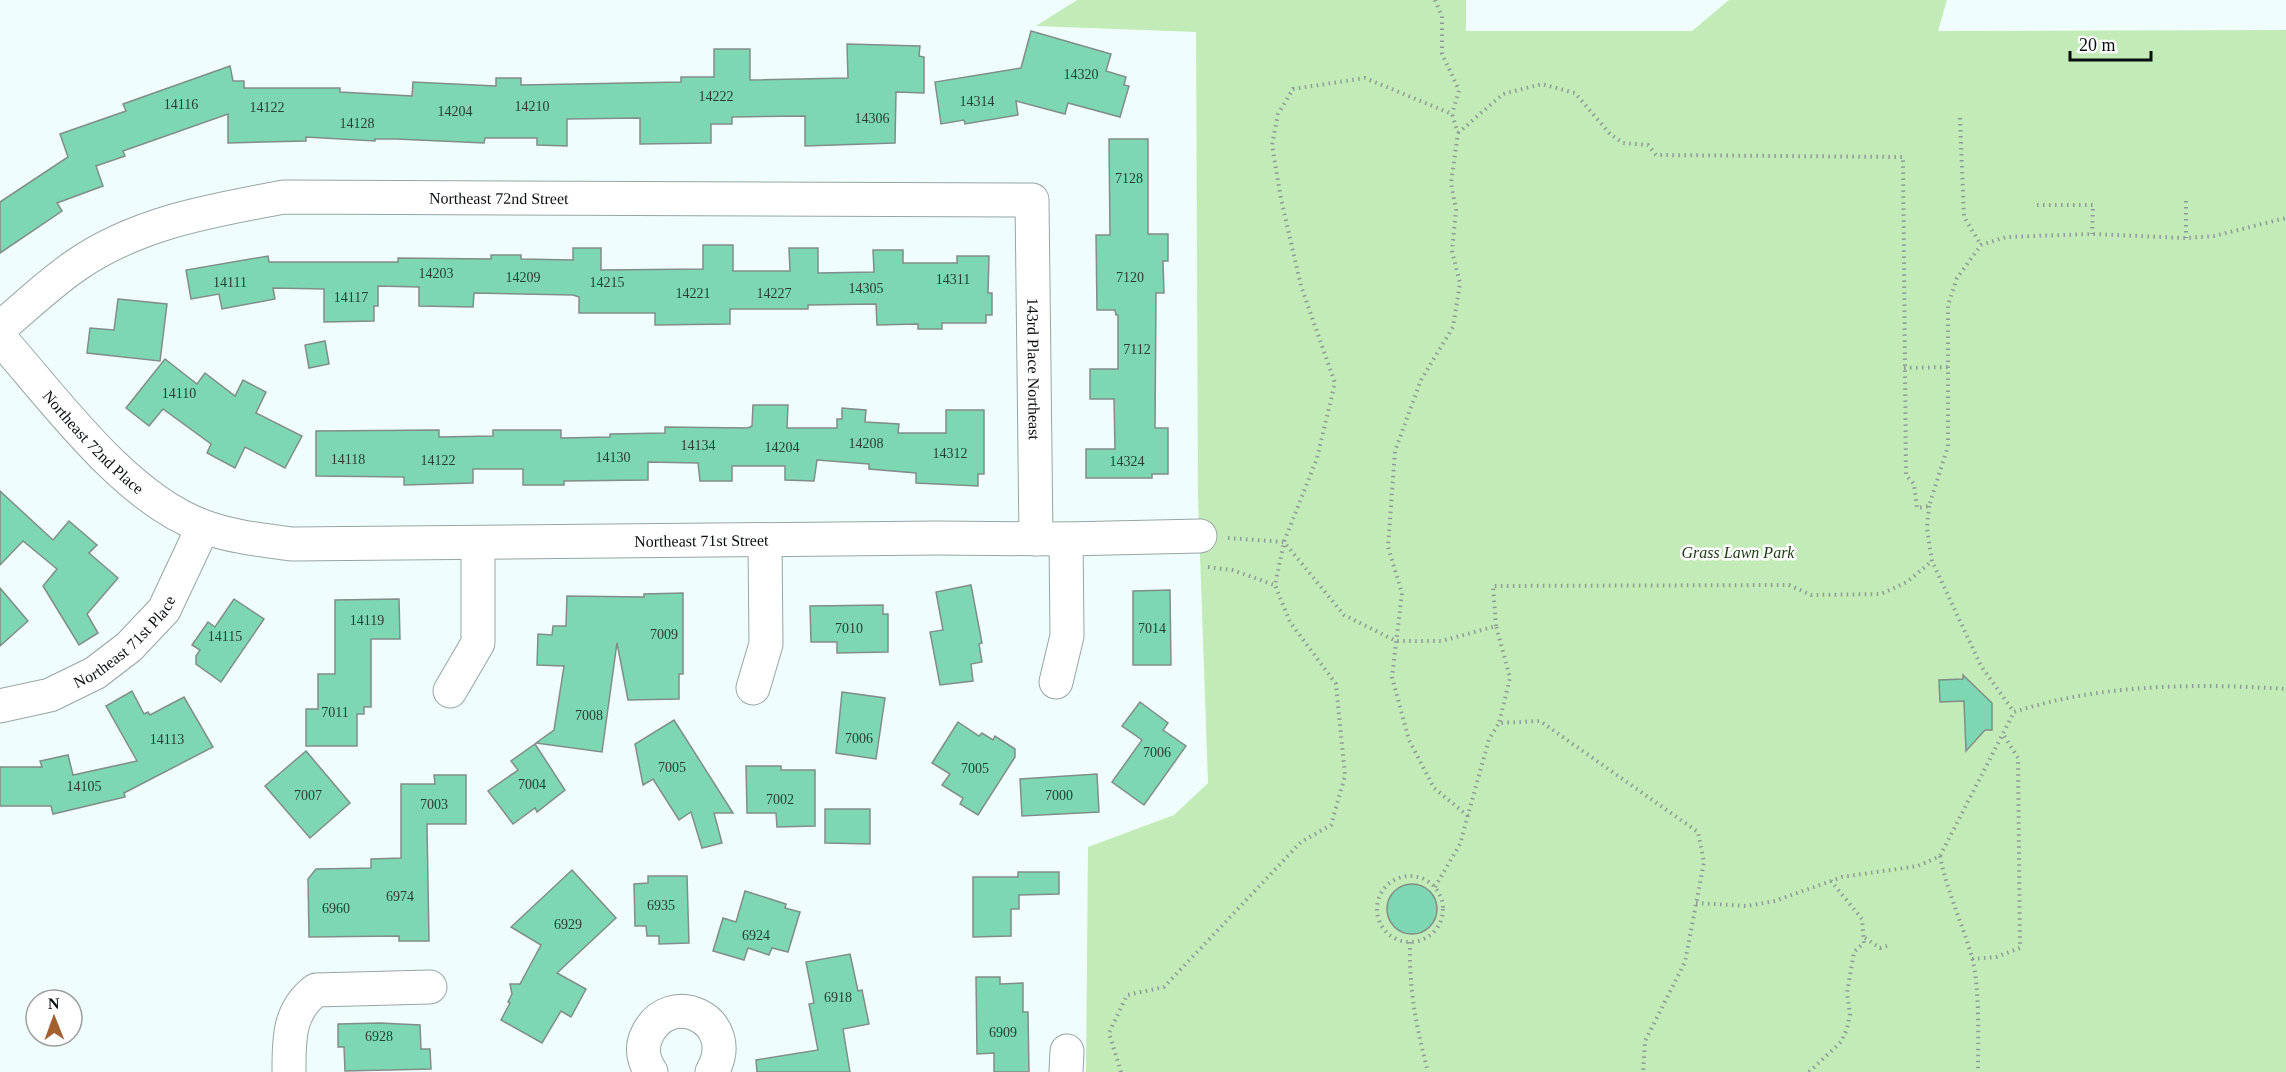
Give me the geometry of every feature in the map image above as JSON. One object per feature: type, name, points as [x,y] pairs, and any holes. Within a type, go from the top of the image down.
[{"type":"street","name":"Northeast 72nd Street","points":[[0,328],[76,265],[130,237],[199,213],[284,197],[1032,200]]},
{"type":"street","name":"143rd Place Northeast","points":[[1032,200],[1051,539],[1067,636],[1056,682]]},
{"type":"street","name":"Northeast 72nd Place","points":[[0,338],[98,452],[157,500],[203,527]]},
{"type":"street","name":"Northeast 71st Street","points":[[203,527],[243,538],[291,544],[1200,536]]},
{"type":"street","name":"Northeast 71st Place","points":[[0,706],[50,695],[95,673],[129,647],[164,610],[203,527]]},
{"type":"street","points":[[753,688],[766,644],[765,540]]},
{"type":"street","points":[[450,691],[478,643],[478,543]]},
{"type":"street","points":[[289,1072],[289,1033],[297,1009],[304,998],[316,990],[430,987]]},
{"type":"street","points":[[651,1072],[643,1054],[644,1041],[649,1029],[658,1019],[680,1011],[693,1012],[704,1018],[718,1037],[720,1049],[712,1072]]},
{"type":"path","points":[[1435,0],[1442,16],[1442,54],[1459,90],[1452,114],[1458,133],[1451,183],[1456,210],[1452,250],[1460,283],[1453,327],[1421,380],[1395,451],[1388,547],[1402,593],[1392,677],[1409,740],[1434,788],[1468,816]]},
{"type":"path","points":[[1120,1072],[1109,1033],[1127,995],[1164,987],[1301,842],[1331,825],[1345,776],[1335,684],[1290,622],[1275,585],[1284,542],[1317,458],[1335,383],[1301,286],[1281,199],[1272,145],[1278,114],[1293,89],[1365,78],[1452,114]]},
{"type":"path","points":[[1458,133],[1503,94],[1542,84],[1575,93],[1610,134],[1623,143],[1648,145],[1656,155],[1903,157],[1906,475],[1914,484],[1917,508],[1929,506]]},
{"type":"path","points":[[1960,118],[1964,217],[1981,245]]},
{"type":"path","points":[[2186,201],[2186,238]]},
{"type":"path","points":[[2037,206],[2093,205],[2092,234]]},
{"type":"path","points":[[2014,712],[1981,666],[1932,561],[1927,529],[1929,506],[1948,446],[1948,305],[1957,278],[1981,245],[2006,237],[2092,234],[2186,238],[2214,236],[2286,218]]},
{"type":"path","points":[[1904,368],[1948,367]]},
{"type":"path","points":[[1200,536],[1284,542],[1344,615],[1396,641],[1442,641],[1496,626]]},
{"type":"path","points":[[1435,887],[1460,844],[1489,740],[1499,723],[1510,678],[1496,626],[1493,586],[1789,585],[1810,595],[1881,594],[1907,582],[1932,561]]},
{"type":"path","points":[[1208,567],[1232,570],[1275,585]]},
{"type":"path","points":[[1696,903],[1747,906],[1775,901],[1842,877],[1918,866],[1940,856],[2014,712],[2054,699],[2128,688],[2286,689]]},
{"type":"path","points":[[1499,723],[1540,721],[1698,832],[1704,862],[1685,962],[1645,1041],[1643,1072]]},
{"type":"path","points":[[1972,959],[1996,957],[2020,948],[2018,758],[2003,734]]},
{"type":"path","points":[[1940,856],[1946,884],[1972,959],[1978,1032],[1978,1072]]},
{"type":"path","points":[[1405,876],[1427,880],[1435,887],[1444,907],[1438,928],[1420,941],[1410,942],[1399,941],[1382,927],[1377,917],[1379,895],[1394,879],[1405,876]]},
{"type":"path","points":[[1809,1072],[1841,1042],[1847,1029],[1850,1014],[1847,993],[1854,952],[1864,944],[1862,919],[1831,882]]},
{"type":"path","points":[[1864,938],[1880,948],[1887,946]]},
{"type":"path","points":[[1410,942],[1409,984],[1413,1012],[1428,1072]]},
{"type":"green space","name":"Grass Lawn Park","points":[[1077,0],[1466,0],[1466,31],[1692,31],[1729,0],[1947,0],[1938,31],[2286,30],[2286,1072],[1086,1072],[1088,847],[1174,815],[1208,783],[1198,498],[1196,32],[1036,26]]},
{"type":"building","points":[[1031,31],[1111,54],[1106,71],[1126,77],[1124,85],[1129,86],[1120,117],[1068,103],[1065,114],[1016,101],[1018,115],[965,124],[964,120],[941,124],[935,82],[1021,68]]},
{"type":"building","points":[[847,44],[920,46],[919,56],[924,57],[924,93],[896,92],[895,143],[805,146],[805,116],[732,117],[732,124],[711,124],[711,143],[640,144],[640,118],[567,119],[567,146],[537,145],[537,138],[485,138],[484,143],[306,137],[306,141],[228,143],[228,114],[123,151],[125,156],[96,166],[103,186],[57,203],[62,211],[0,253],[0,202],[68,157],[60,134],[126,111],[123,104],[230,66],[233,81],[244,81],[244,88],[340,88],[340,92],[412,96],[413,82],[496,86],[496,78],[521,78],[521,85],[681,82],[681,77],[714,77],[714,49],[750,49],[750,80],[848,78]]},
{"type":"building","points":[[1109,139],[1148,139],[1148,234],[1168,234],[1168,261],[1163,261],[1164,293],[1156,293],[1155,428],[1168,428],[1168,474],[1152,474],[1152,478],[1086,478],[1086,449],[1115,449],[1114,399],[1090,399],[1090,369],[1118,369],[1118,315],[1115,310],[1097,310],[1096,235],[1110,235]]},
{"type":"building","points":[[703,245],[733,245],[733,271],[790,271],[789,248],[818,248],[818,273],[874,272],[873,250],[903,250],[903,263],[957,263],[957,256],[989,256],[988,293],[992,293],[992,315],[986,315],[986,323],[942,323],[942,329],[918,329],[918,324],[877,325],[876,304],[808,305],[808,309],[730,309],[730,324],[655,325],[655,313],[579,313],[579,297],[573,295],[474,293],[473,307],[419,306],[419,287],[378,286],[378,306],[374,306],[374,321],[324,322],[324,289],[273,288],[275,299],[222,309],[219,294],[191,299],[186,270],[268,256],[269,262],[398,262],[398,258],[491,259],[491,255],[521,255],[521,259],[573,260],[573,248],[601,248],[601,270],[703,269]]},
{"type":"building","points":[[118,299],[167,304],[160,361],[87,353],[90,328],[114,330]]},
{"type":"building","points":[[325,341],[329,364],[309,368],[305,345]]},
{"type":"building","points":[[165,359],[197,384],[205,373],[235,396],[243,380],[266,392],[256,413],[302,436],[285,468],[245,447],[235,468],[207,453],[211,444],[163,409],[149,426],[126,408]]},
{"type":"building","points":[[753,405],[788,405],[787,428],[837,428],[837,419],[842,419],[842,408],[866,410],[865,422],[899,424],[898,433],[946,433],[946,410],[984,410],[984,474],[978,474],[978,486],[916,483],[916,473],[869,469],[869,464],[817,460],[814,481],[785,480],[785,466],[732,466],[732,481],[700,481],[698,463],[648,462],[648,480],[564,481],[564,485],[523,485],[523,469],[473,469],[473,483],[404,485],[404,477],[316,476],[316,431],[439,430],[439,437],[493,436],[493,430],[561,430],[561,438],[610,437],[610,434],[665,433],[665,427],[748,428],[752,426]]},
{"type":"building","points":[[0,491],[53,540],[69,521],[97,545],[89,553],[118,578],[87,614],[98,633],[79,645],[43,586],[57,569],[23,541],[0,565]]},
{"type":"building","points":[[971,585],[982,643],[979,644],[982,662],[971,664],[973,681],[940,685],[930,632],[943,630],[936,592]]},
{"type":"building","points":[[0,588],[28,621],[0,646]]},
{"type":"building","points":[[1170,590],[1171,665],[1133,665],[1133,591]]},
{"type":"building","points":[[683,593],[683,674],[679,674],[679,699],[628,700],[617,643],[602,752],[536,743],[554,730],[564,666],[537,665],[538,634],[552,635],[553,626],[566,626],[567,596],[644,597],[644,594]]},
{"type":"building","points":[[234,599],[264,619],[221,682],[196,664],[196,656],[200,650],[192,645],[208,622],[215,627]]},
{"type":"building","points":[[399,599],[400,639],[371,639],[371,707],[364,707],[364,714],[357,714],[357,746],[306,746],[306,709],[318,709],[318,674],[335,674],[335,600]]},
{"type":"building","points":[[883,605],[883,614],[888,614],[888,652],[837,653],[837,642],[811,642],[810,606]]},
{"type":"building","points":[[1963,675],[1992,703],[1992,730],[1985,730],[1966,751],[1964,701],[1940,702],[1939,680],[1963,679]]},
{"type":"building","points":[[132,691],[144,714],[148,712],[150,715],[184,697],[213,747],[124,793],[125,797],[53,814],[51,806],[0,806],[0,767],[42,767],[40,761],[68,755],[73,775],[137,761],[106,706]]},
{"type":"building","points":[[842,692],[885,698],[876,759],[836,753]]},
{"type":"building","points":[[1140,702],[1168,723],[1163,730],[1186,746],[1144,805],[1112,782],[1142,740],[1122,726]]},
{"type":"building","points":[[674,720],[733,813],[714,813],[722,843],[702,848],[691,812],[679,820],[653,779],[643,785],[635,744]]},
{"type":"building","points":[[958,722],[979,736],[982,733],[993,740],[995,736],[1015,749],[1015,757],[978,815],[960,804],[963,798],[942,785],[950,774],[932,763]]},
{"type":"building","points":[[535,744],[565,790],[537,812],[535,808],[513,824],[488,791],[518,770],[511,761]]},
{"type":"building","points":[[306,751],[350,803],[310,838],[265,786]]},
{"type":"building","points":[[746,766],[781,766],[781,770],[815,770],[815,826],[777,827],[776,813],[747,813]]},
{"type":"building","points":[[1097,774],[1099,812],[1022,816],[1020,779]]},
{"type":"building","points":[[434,775],[466,775],[466,824],[427,824],[429,941],[399,941],[399,936],[309,937],[308,879],[316,869],[371,868],[371,859],[401,858],[401,784],[435,784]]},
{"type":"building","points":[[825,809],[870,809],[870,844],[825,843]]},
{"type":"building","points":[[572,870],[616,918],[557,973],[586,989],[571,1017],[561,1011],[542,1043],[501,1020],[510,1003],[508,1002],[512,994],[510,984],[520,984],[541,945],[511,927]]},
{"type":"building","points":[[1018,872],[1059,872],[1059,894],[1019,895],[1019,909],[1011,909],[1011,936],[973,937],[973,877],[1018,877]]},
{"type":"building","points":[[648,876],[687,876],[689,943],[659,944],[659,936],[647,936],[646,926],[635,926],[634,884],[648,883]]},
{"type":"building","points":[[1412,884],[1430,891],[1437,909],[1430,927],[1412,934],[1394,927],[1387,909],[1394,891]]},
{"type":"building","points":[[745,891],[786,904],[785,908],[800,912],[788,952],[772,948],[769,955],[748,948],[744,960],[713,951],[723,918],[736,922]]},
{"type":"building","points":[[850,954],[858,991],[862,990],[869,1024],[843,1029],[850,1072],[757,1072],[756,1060],[818,1050],[809,1004],[814,1003],[806,962]]},
{"type":"building","points":[[976,977],[1000,977],[1000,984],[1023,983],[1023,1012],[1028,1012],[1029,1072],[994,1072],[994,1053],[977,1054]]},
{"type":"building","points":[[338,1024],[420,1025],[421,1049],[430,1049],[431,1069],[345,1071],[344,1047],[338,1047]]}]
